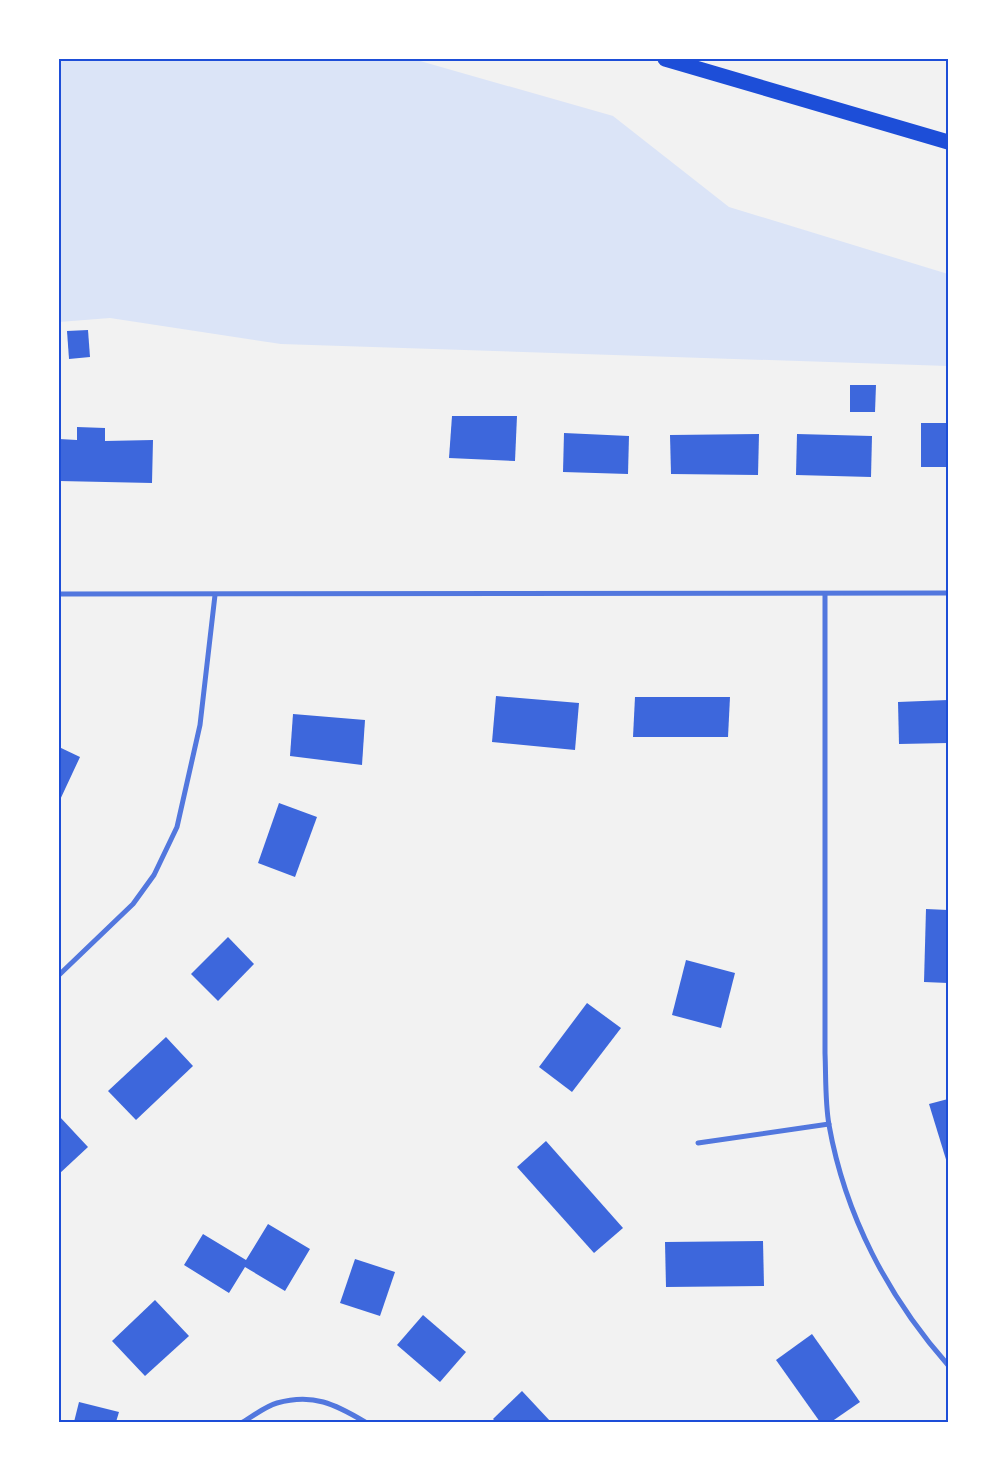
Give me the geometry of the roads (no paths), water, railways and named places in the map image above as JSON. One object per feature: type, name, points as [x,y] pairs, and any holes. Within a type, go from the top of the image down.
[{"type":"highway","points":[[665,59],[948,142]]},
{"type":"street","points":[[59,594],[948,593]]},
{"type":"street","points":[[825,594],[825,1053],[829,1124],[846,1192],[884,1278],[910,1317],[948,1365]]},
{"type":"street","points":[[59,975],[133,904],[154,875],[177,827],[200,725],[215,595]]},
{"type":"street","points":[[698,1143],[829,1124]]},
{"type":"street","points":[[243,1422],[276,1403],[323,1400],[365,1422]]}]
